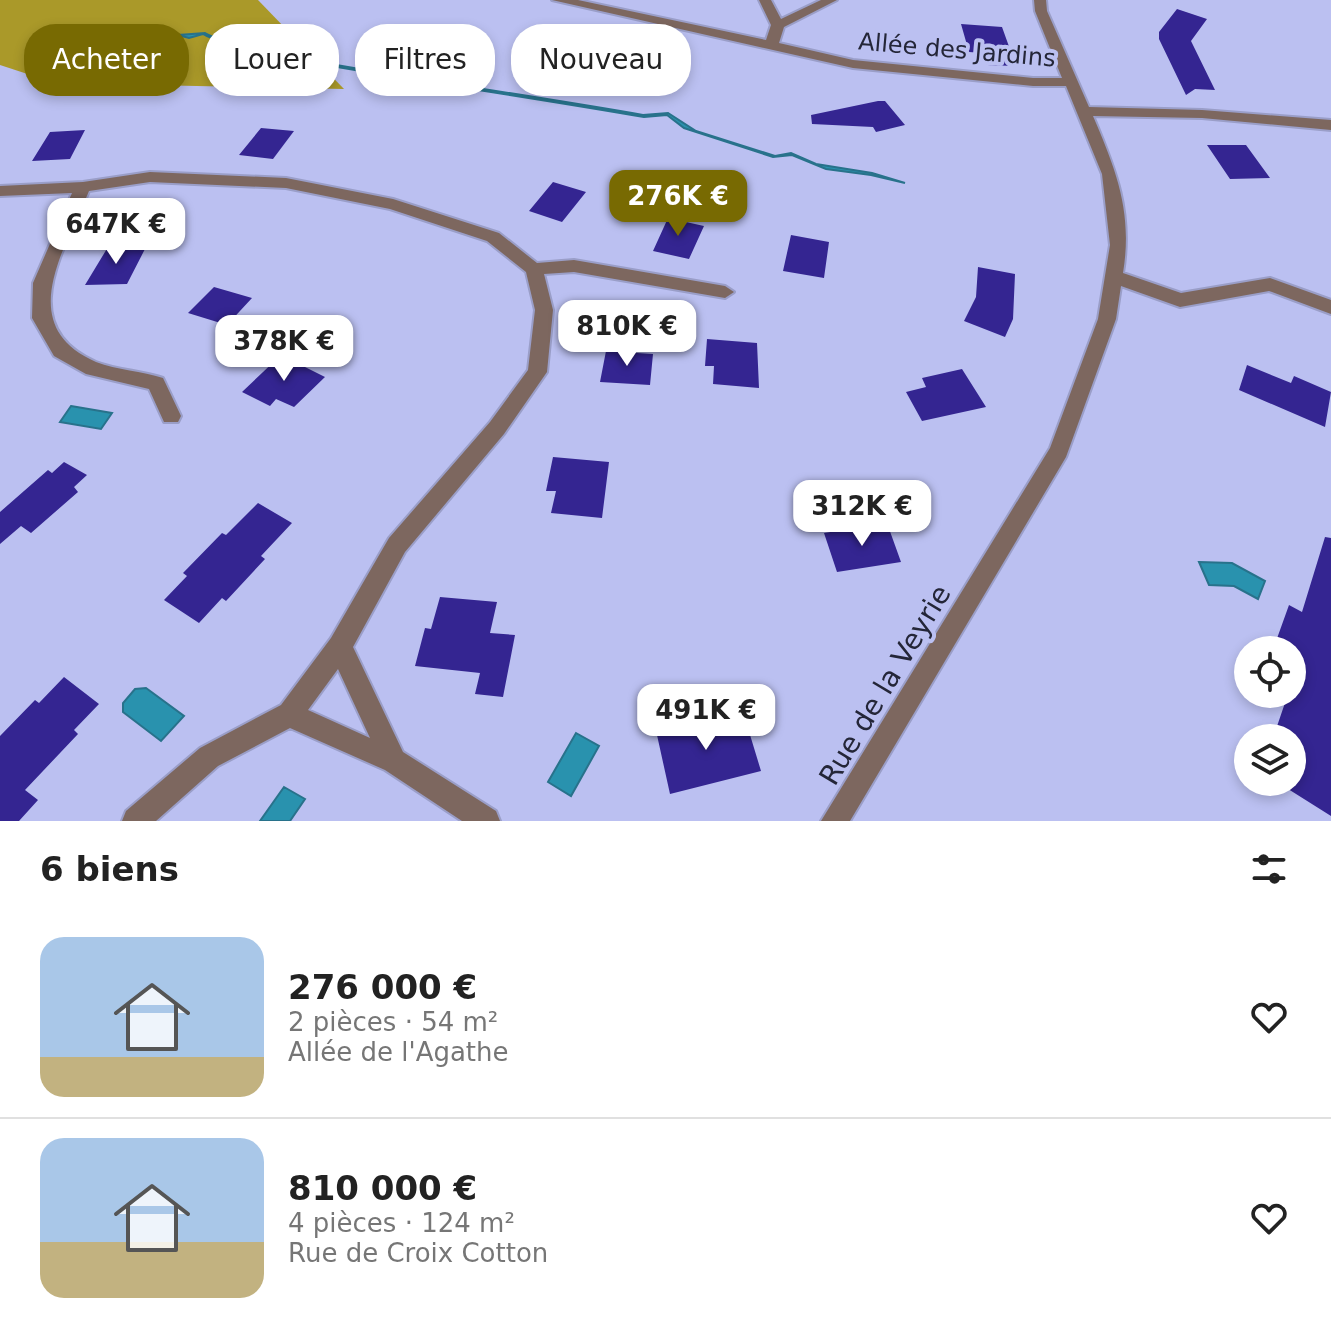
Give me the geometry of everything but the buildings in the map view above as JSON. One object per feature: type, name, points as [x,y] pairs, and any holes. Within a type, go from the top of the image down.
[{"type":"street","name":"Allée des Jardins","points":[[558,0],[853,64],[1033,82],[1071,82]]},
{"type":"street","points":[[765,0],[778,25]]},
{"type":"street","points":[[771,45],[778,25],[831,0]]},
{"type":"street","name":"Rue de la Veyrie","points":[[835,821],[1059,451],[1107,319],[1119,245],[1110,174],[1041,11],[1040,0]]},
{"type":"street","points":[[1083,111],[1202,114],[1331,125]]},
{"type":"street","points":[[0,191],[83,187],[150,177],[286,183],[393,204],[493,237],[534,269],[544,310],[537,372],[497,428],[397,545],[340,646],[290,714],[209,757],[136,821]]},
{"type":"street","points":[[83,187],[42,283],[41,318],[61,351],[93,369],[156,383],[171,416]]},
{"type":"street","points":[[534,269],[574,266],[725,292]]},
{"type":"street","points":[[1113,276],[1180,300],[1270,284],[1331,307]]},
{"type":"street","points":[[340,646],[394,761]]},
{"type":"street","points":[[290,714],[315,728],[394,761],[486,821]]},
{"type":"shaded area","points":[[0,0],[258,0],[281,24],[205,24],[205,86],[189,86],[189,24],[24,24],[24,73],[0,65]]},
{"type":"water","points":[[514,96],[643,115],[668,113],[696,131],[775,156],[791,153],[816,164],[872,173],[905,183],[826,169],[792,155],[773,157],[684,128],[667,115],[644,117]]},
{"type":"water","points":[[71,406],[112,413],[101,429],[60,422]]},
{"type":"water","points":[[1199,562],[1232,563],[1265,581],[1258,599],[1234,586],[1209,585]]},
{"type":"water","points":[[146,688],[184,716],[161,741],[123,712],[123,703],[135,689]]},
{"type":"water","points":[[576,733],[599,746],[571,796],[548,782]]},
{"type":"water","points":[[284,787],[305,799],[290,821],[260,821]]}]
